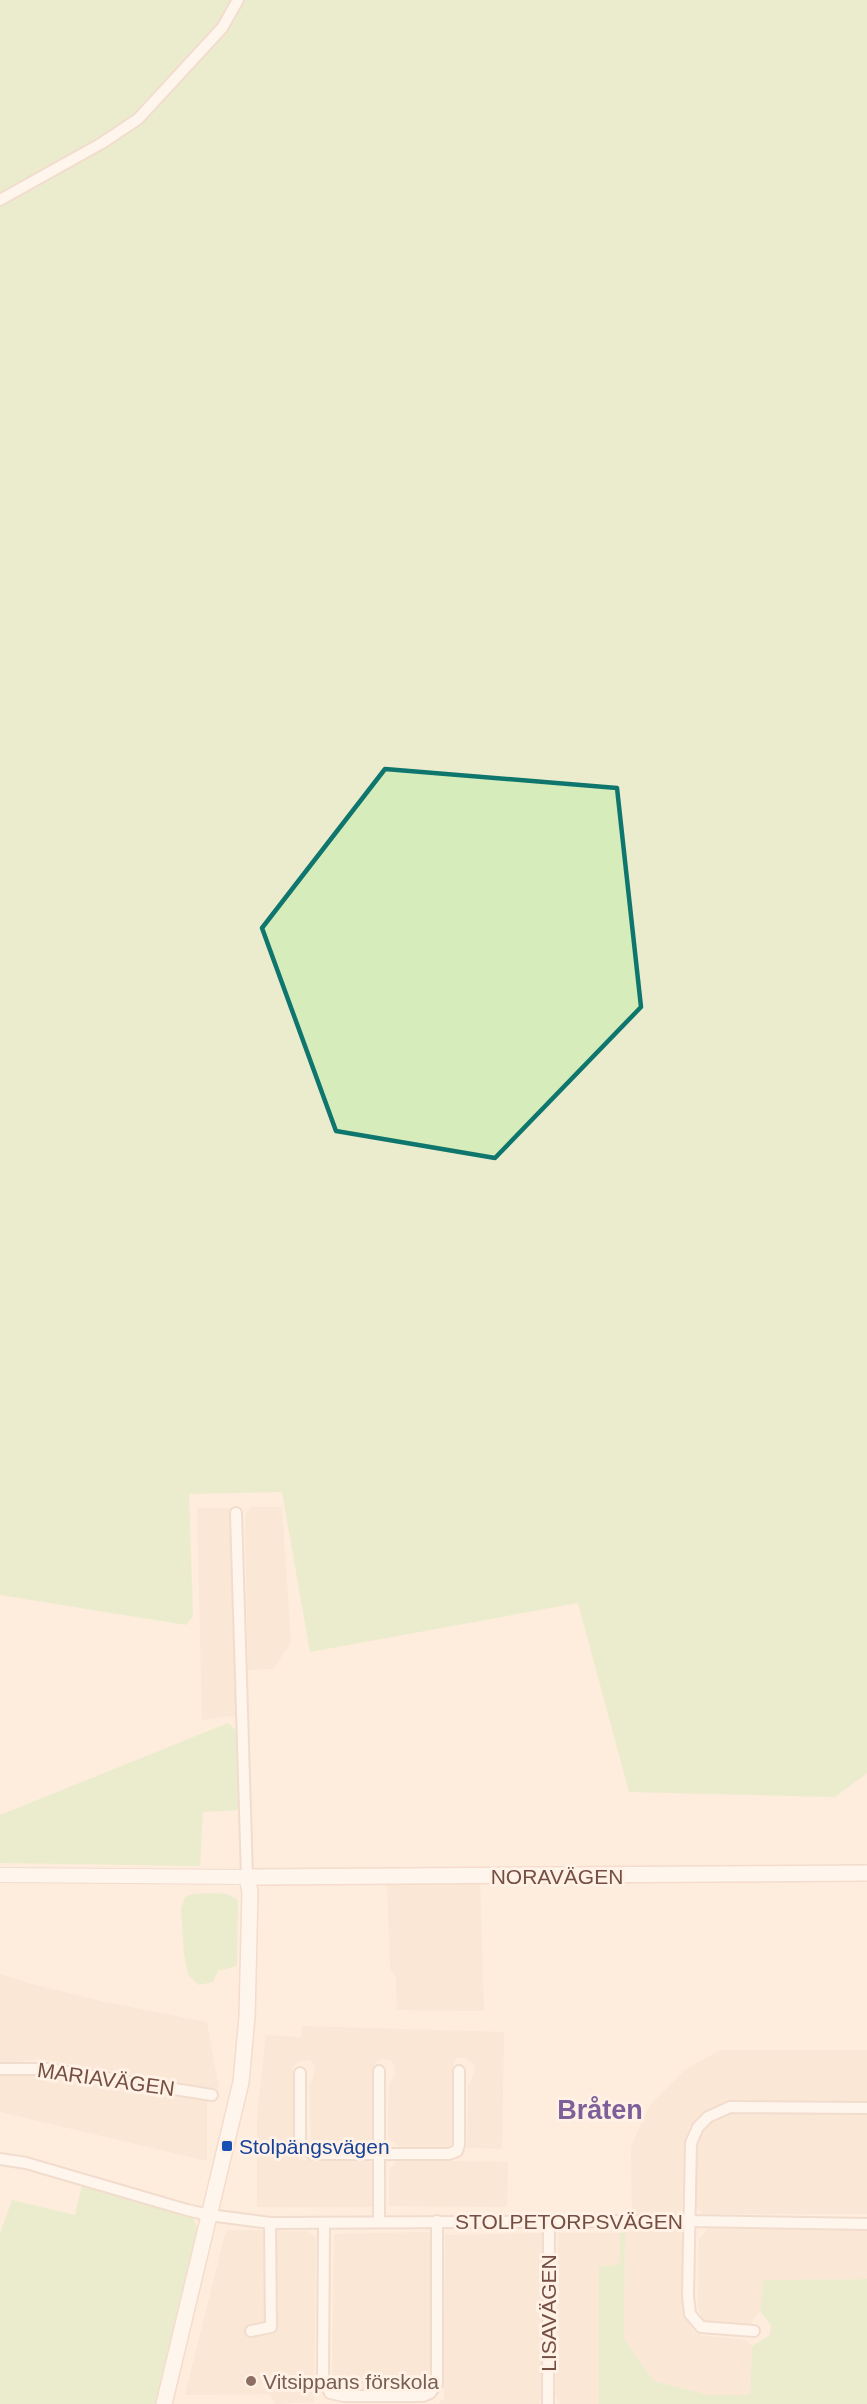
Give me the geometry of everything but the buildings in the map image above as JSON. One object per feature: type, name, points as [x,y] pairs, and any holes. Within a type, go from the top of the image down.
[{"type":"main road","name":"NORAVÄGEN","points":[[247,1877],[867,1874]]},
{"type":"main road","points":[[164,2404],[209,2215],[226,2154],[244,2061],[250,1892],[247,1877]]},
{"type":"street","points":[[0,201],[102,143],[138,119],[222,28],[238,0]]},
{"type":"street","points":[[236,1513],[247,1877]]},
{"type":"street","name":"NORAVÄGEN","points":[[0,1875],[247,1877]]},
{"type":"street","name":"MARIAVÄGEN","points":[[0,2069],[48,2069],[212,2095]]},
{"type":"street","points":[[300,2073],[302,2146],[313,2154],[449,2154],[457,2151],[459,2145],[459,2071]]},
{"type":"street","points":[[379,2072],[379,2221]]},
{"type":"street","points":[[754,2331],[701,2327],[690,2314],[688,2296],[691,2143],[698,2127],[718,2110],[730,2107],[867,2108]]},
{"type":"street","name":"STOLPETORPSVÄGEN","points":[[0,2159],[26,2163],[209,2215],[270,2223],[689,2221],[867,2224]]},
{"type":"street","points":[[324,2223],[323,2376],[326,2387],[330,2393],[335,2395],[423,2396],[430,2393],[436,2384],[436,2222]]},
{"type":"street","name":"LISAVÄGEN","points":[[548,2404],[549,2222]]},
{"type":"street","points":[[251,2331],[271,2327],[270,2223]]},
{"type":"highlighted area","points":[[385,769],[617,788],[641,1007],[495,1158],[336,1131],[262,928]]},
{"type":"shaded area","points":[[250,1507],[282,1507],[291,1643],[273,1669],[248,1670],[245,1515]]},
{"type":"shaded area","points":[[197,1508],[233,1508],[237,1522],[240,1715],[202,1720]]},
{"type":"shaded area","points":[[480,1880],[484,2011],[397,2010],[396,1977],[390,1969],[387,1883]]},
{"type":"shaded area","points":[[0,1974],[105,2002],[207,2022],[219,2089],[38,2059],[0,2064]]},
{"type":"shaded area","points":[[302,2026],[504,2032],[502,2149],[467,2148],[468,2086],[475,2072],[474,2064],[466,2058],[456,2058],[453,2065],[458,2087],[457,2139],[448,2148],[401,2148],[388,2137],[389,2084],[395,2075],[395,2066],[391,2060],[383,2059],[375,2063],[372,2072],[377,2138],[368,2147],[319,2147],[311,2139],[309,2086],[314,2076],[315,2065],[309,2060],[298,2061],[292,2068],[298,2091],[299,2160],[368,2160],[376,2168],[375,2207],[257,2207],[257,2117],[266,2035],[301,2037]]},
{"type":"shaded area","points":[[721,2050],[867,2050],[867,2102],[729,2102],[710,2110],[689,2127],[684,2150],[682,2209],[674,2217],[632,2219],[631,2147],[650,2105],[686,2069]]},
{"type":"shaded area","points":[[40,2071],[207,2098],[207,2161],[0,2112],[0,2075]]},
{"type":"shaded area","points":[[724,2112],[867,2112],[867,2214],[703,2214],[694,2206],[694,2161],[699,2137],[712,2118]]},
{"type":"shaded area","points":[[397,2160],[508,2162],[507,2207],[389,2206],[389,2170]]},
{"type":"shaded area","points":[[680,2228],[685,2236],[683,2308],[686,2320],[693,2331],[703,2336],[744,2339],[752,2346],[750,2395],[709,2395],[654,2381],[624,2339],[625,2232]]},
{"type":"shaded area","points":[[709,2228],[867,2229],[867,2279],[763,2280],[760,2311],[749,2326],[711,2324],[702,2318],[698,2307],[699,2239]]},
{"type":"shaded area","points":[[226,2230],[308,2231],[316,2238],[314,2402],[275,2404],[270,2394],[185,2395]]},
{"type":"shaded area","points":[[428,2232],[434,2242],[433,2384],[423,2392],[340,2391],[332,2382],[334,2234]]},
{"type":"shaded area","points":[[546,2233],[544,2387],[539,2404],[438,2404],[444,2398],[445,2235]]},
{"type":"shaded area","points":[[558,2233],[620,2233],[619,2265],[599,2266],[599,2404],[560,2404],[556,2394]]},
{"type":"green space","points":[[0,0],[867,0],[867,1773],[835,1797],[629,1792],[578,1603],[310,1652],[282,1492],[189,1494],[193,1616],[186,1625],[0,1595]]},
{"type":"green space","points":[[228,1723],[239,1733],[241,1810],[203,1812],[200,1866],[0,1863],[0,1815]]},
{"type":"green space","points":[[209,1893],[227,1894],[238,1900],[237,1966],[218,1971],[213,1982],[199,1985],[188,1975],[181,1909],[185,1897]]},
{"type":"green space","points":[[82,2185],[193,2218],[199,2232],[158,2404],[0,2404],[0,2233],[12,2200],[75,2215]]},
{"type":"green space","points":[[625,2232],[624,2339],[654,2381],[709,2395],[750,2395],[752,2346],[770,2335],[771,2325],[760,2311],[763,2280],[867,2279],[867,2404],[599,2404],[599,2266],[619,2265],[620,2233]]},
{"type":"place","name":"Stolpängsvägen","points":[[227,2146]]},
{"type":"place","name":"Vitsippans förskola","points":[[251,2381]]},
{"type":"district","name":"Bråten","points":[[600,2110]]}]
